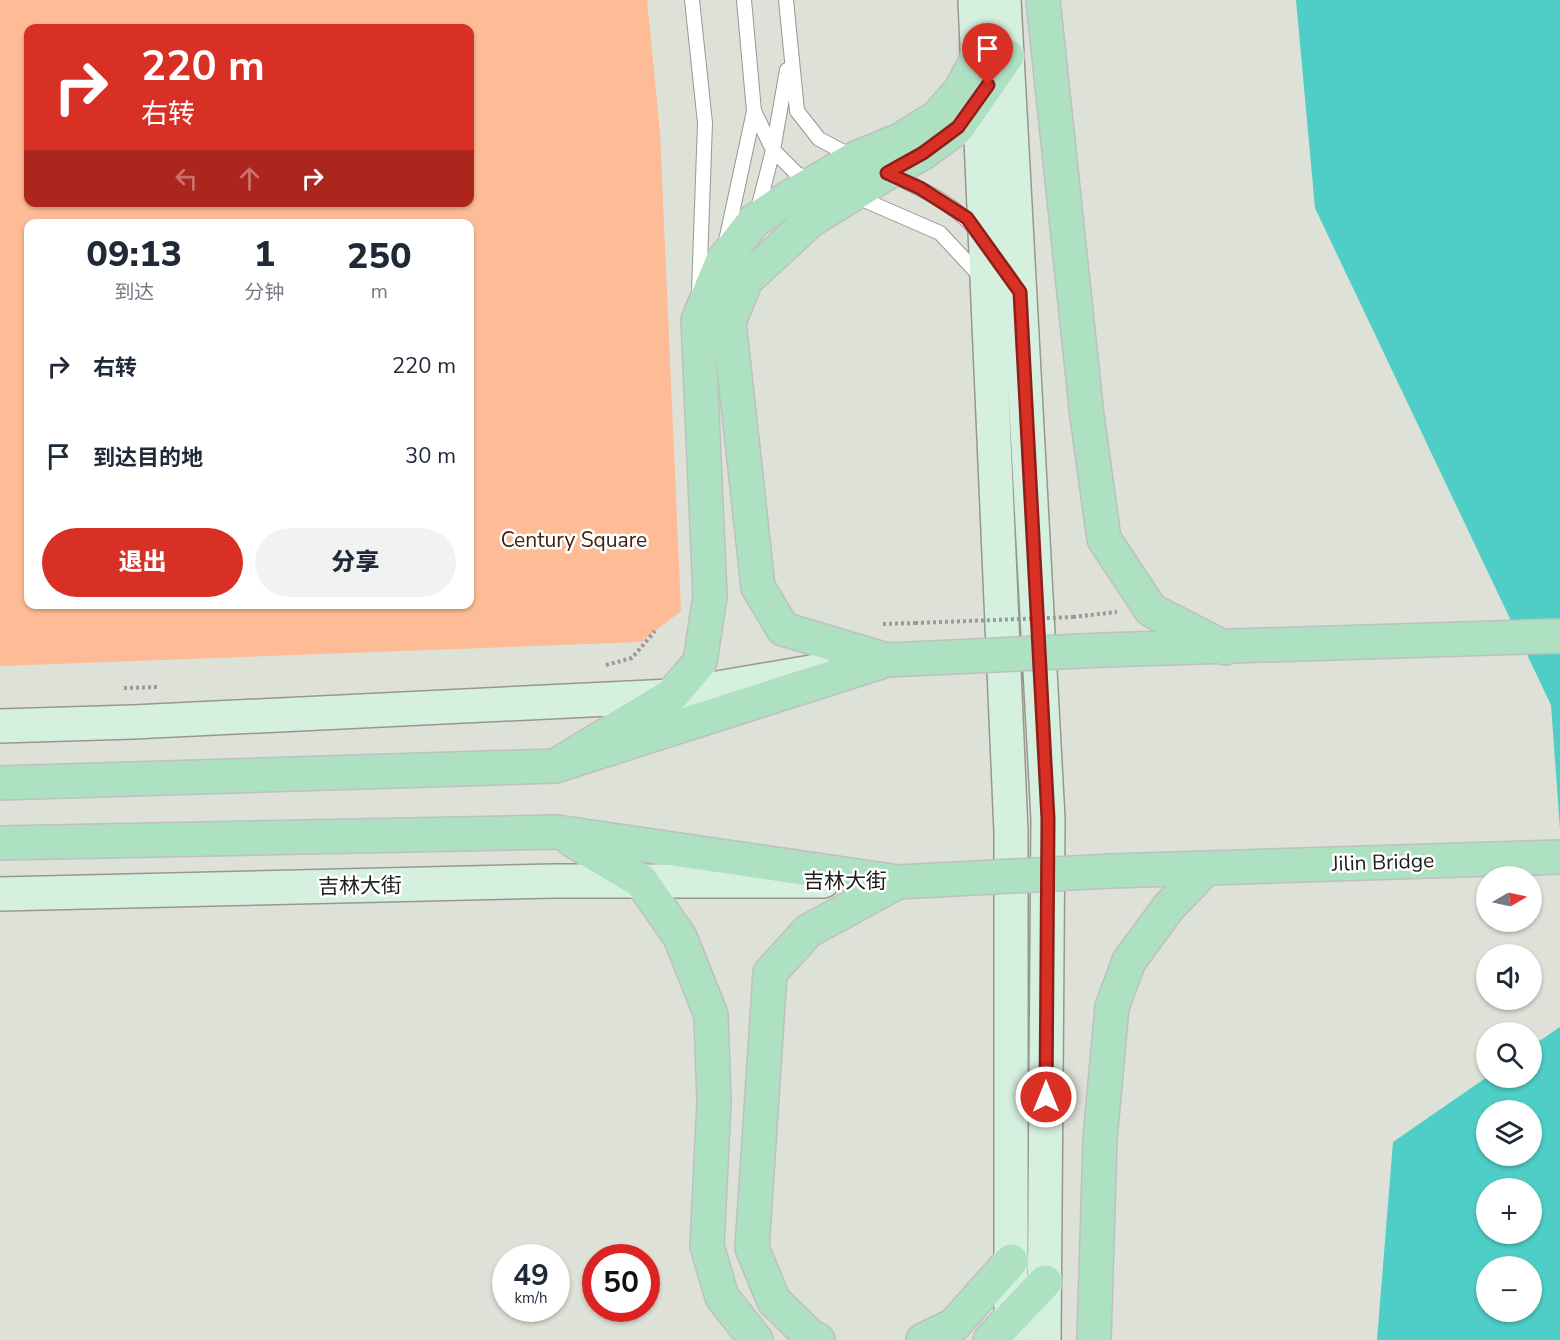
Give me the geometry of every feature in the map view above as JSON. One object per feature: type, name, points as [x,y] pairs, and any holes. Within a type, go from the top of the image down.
[{"type":"main road","points":[[975,0],[992,57],[1020,292],[1048,819],[1044,1340]]},
{"type":"main road","points":[[887,660],[783,629],[758,587],[713,321],[746,280],[810,221],[923,153],[958,127],[978,99],[992,57],[1004,0]]},
{"type":"main road","points":[[1043,0],[1087,416],[1104,539],[1151,610],[1225,648]]},
{"type":"main road","points":[[555,766],[671,696],[700,662],[710,596],[713,321],[754,221],[856,158],[900,140],[937,117],[992,57]]},
{"type":"main road","points":[[978,99],[1011,832],[1011,1261],[1004,1333]]},
{"type":"main road","points":[[0,726],[133,722],[671,696],[887,660],[1103,650],[1560,636]]},
{"type":"main road","points":[[0,783],[555,766],[887,660]]},
{"type":"main road","points":[[557,832],[641,881],[680,937],[711,1015],[714,1102],[707,1246],[722,1297],[756,1340]]},
{"type":"main road","name":"吉林大街","points":[[0,843],[557,832],[898,882]]},
{"type":"main road","name":"Jilin Bridge","points":[[898,882],[1111,871],[1560,857]]},
{"type":"main road","points":[[1094,1340],[1100,1139],[1112,1007],[1129,961],[1168,908],[1206,868]]},
{"type":"main road","name":"吉林大街","points":[[0,894],[641,881],[898,882]]},
{"type":"main road","points":[[818,1340],[811,1337],[774,1301],[752,1248],[770,973],[808,931],[898,882]]},
{"type":"main road","points":[[923,1340],[954,1325],[1011,1261]]},
{"type":"main road","points":[[1004,1333],[1045,1282]]},
{"type":"lane","points":[[692,0],[705,123],[713,321]]},
{"type":"lane","points":[[737,261],[754,111],[744,0]]},
{"type":"lane","points":[[786,0],[797,111],[819,139],[920,188],[967,218],[1020,292]]},
{"type":"lane","points":[[754,221],[773,150],[790,51]]},
{"type":"lane","points":[[754,111],[773,150],[797,174],[940,232],[987,283]]},
{"type":"path","points":[[915,623],[1073,617]]},
{"type":"path","points":[[600,665],[632,658],[655,631]]},
{"type":"path","points":[[119,688],[166,686]]},
{"type":"green space","name":"Century Square","points":[[0,0],[647,0],[660,132],[681,611],[641,642],[0,666]]},
{"type":"water","points":[[1296,0],[1560,0],[1560,829],[1551,705],[1315,208]]},
{"type":"water","points":[[1560,1027],[1560,1340],[1377,1340],[1393,1142],[1476,1085],[1476,1088],[1542,1088],[1542,1039]]},
{"type":"route","points":[[988,85],[958,127],[923,153],[887,173],[920,188],[967,218],[1020,292],[1048,819],[1046,1097]]}]
